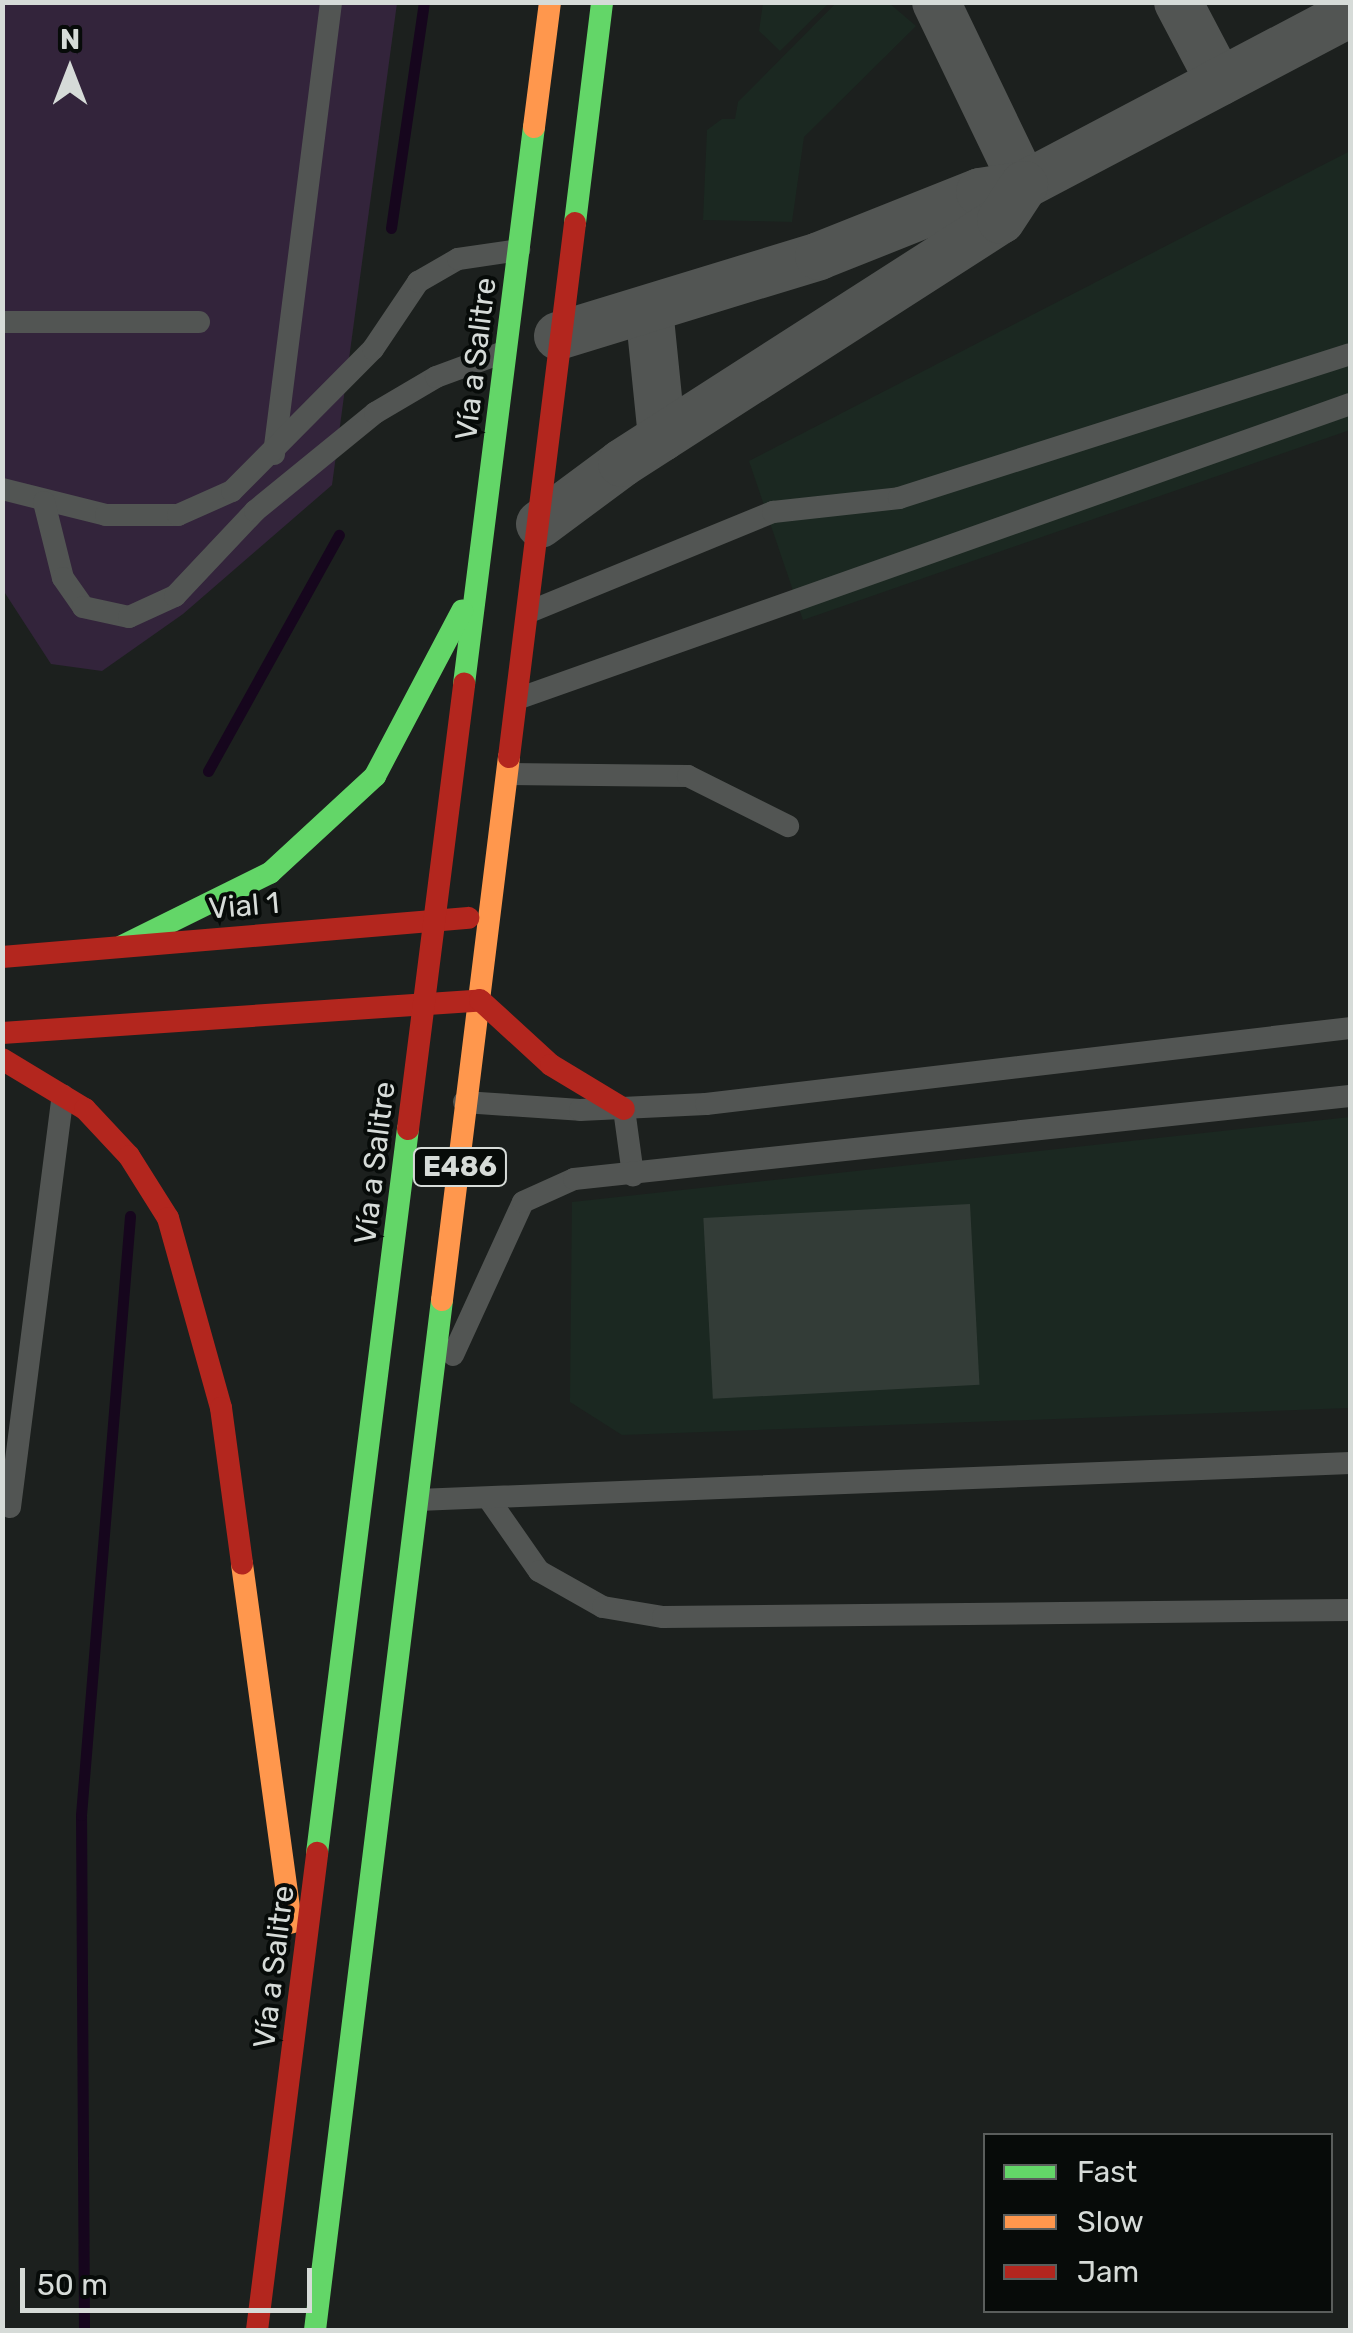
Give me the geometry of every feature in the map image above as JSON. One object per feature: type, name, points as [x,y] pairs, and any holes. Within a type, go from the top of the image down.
[{"type":"main road","name":"Vía a Salitre","points":[[257,2330],[550,2]]},
{"type":"main road","name":"E486","points":[[314,2330],[602,2]]},
{"type":"main road","points":[[122,946],[270,873],[375,776],[478,582]]},
{"type":"main road","name":"Vial 1","points":[[2,956],[490,916]]},
{"type":"main road","points":[[2,1034],[480,1000],[552,1065],[624,1110]]},
{"type":"main road","points":[[2,1059],[63,1092],[129,1156],[168,1218],[196,1304],[221,1408],[301,1996]]},
{"type":"street","points":[[936,2],[1024,185]]},
{"type":"street","points":[[1178,2],[1220,82]]},
{"type":"street","points":[[558,336],[828,253],[980,192],[1024,185],[1350,13]]},
{"type":"street","points":[[540,524],[662,438],[1001,220],[1024,185]]},
{"type":"street","points":[[649,309],[662,438]]},
{"type":"lane","points":[[274,454],[331,2]]},
{"type":"lane","points":[[2,489],[106,515],[178,515],[232,491],[274,454],[374,349],[418,282],[458,259],[520,250]]},
{"type":"lane","points":[[2,322],[199,322]]},
{"type":"lane","points":[[44,502],[63,578],[83,607],[129,617],[174,596],[256,511],[375,414],[436,377],[507,350]]},
{"type":"lane","points":[[528,612],[773,512],[899,498],[1350,354]]},
{"type":"lane","points":[[518,699],[1350,404]]},
{"type":"lane","points":[[508,774],[688,776],[788,826]]},
{"type":"lane","points":[[413,1097],[624,1110],[1350,1028]]},
{"type":"lane","points":[[10,1507],[63,1092]]},
{"type":"lane","points":[[430,1403],[523,1202],[574,1179],[1350,1096]]},
{"type":"lane","points":[[624,1110],[633,1175]]},
{"type":"lane","points":[[418,1500],[1350,1463]]},
{"type":"lane","points":[[488,1498],[539,1571],[603,1607],[663,1618],[1350,1610]]},
{"type":"shaded area","points":[[763,2],[829,3],[780,51],[759,31]]},
{"type":"shaded area","points":[[837,2],[889,3],[916,26],[804,137],[792,222],[703,220],[707,130],[722,119],[735,119],[738,102]]},
{"type":"shaded area","points":[[2,3],[397,3],[332,485],[183,614],[102,671],[51,664],[3,590]]},
{"type":"shaded area","points":[[1350,151],[1350,430],[803,620],[749,461]]},
{"type":"shaded area","points":[[1350,1117],[1350,1408],[622,1435],[570,1402],[572,1202]]},
{"type":"building","points":[[970,1204],[979,1385],[713,1399],[703,1218]]},
{"type":"waterway","points":[[391,228],[424,2]]},
{"type":"waterway","points":[[208,771],[339,535]]},
{"type":"waterway","points":[[84,2330],[81,1815],[130,1216]]},
{"type":"traffic: fast","points":[[575,223],[602,2]]},
{"type":"traffic: fast","points":[[464,684],[534,127]]},
{"type":"traffic: fast","points":[[122,946],[270,873],[375,776],[462,611]]},
{"type":"traffic: fast","points":[[317,1853],[408,1129]]},
{"type":"traffic: fast","points":[[315,2330],[442,1300]]},
{"type":"traffic: slow","points":[[534,127],[550,2]]},
{"type":"traffic: slow","points":[[442,1300],[509,757]]},
{"type":"traffic: slow","points":[[242,1564],[291,1923]]},
{"type":"traffic: jam","points":[[509,757],[575,223]]},
{"type":"traffic: jam","points":[[408,1129],[464,684]]},
{"type":"traffic: jam","points":[[2,957],[468,918]]},
{"type":"traffic: jam","points":[[2,1033],[480,1000],[551,1065],[624,1109]]},
{"type":"traffic: jam","points":[[2,1059],[85,1109],[129,1156],[168,1218],[221,1408],[242,1564]]},
{"type":"traffic: jam","points":[[257,2330],[317,1853]]}]
